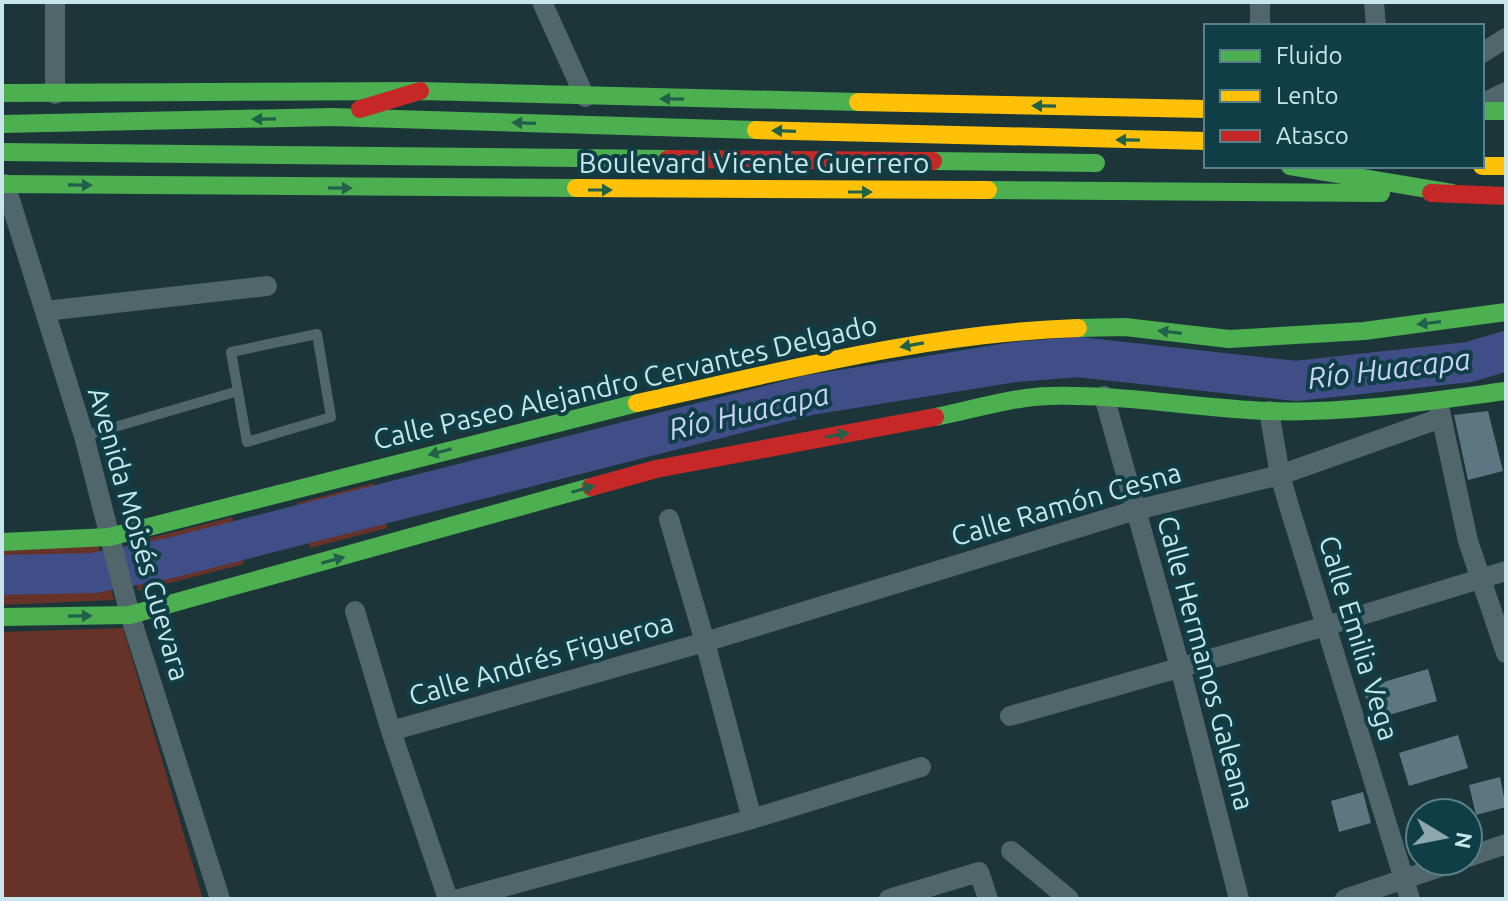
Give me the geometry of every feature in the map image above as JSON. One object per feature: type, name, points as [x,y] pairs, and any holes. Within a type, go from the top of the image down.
[{"type":"main road","points":[[332,117],[420,91]]},
{"type":"main road","points":[[2,93],[420,91],[1204,109]]},
{"type":"main road","points":[[1484,111],[1506,111]]},
{"type":"main road","name":"Boulevard Vicente Guerrero","points":[[2,124],[332,117],[1204,141]]},
{"type":"main road","name":"Boulevard Vicente Guerrero","points":[[2,152],[1024,164],[1115,162]]},
{"type":"main road","points":[[1484,166],[1506,166]]},
{"type":"main road","points":[[1302,168],[1452,193]]},
{"type":"main road","name":"Boulevard Vicente Guerrero","points":[[4,184],[1452,193],[1506,196]]},
{"type":"main road","name":"Calle Paseo Alejandro Cervantes Delgado","points":[[2,542],[109,538],[594,412],[919,344],[1029,330],[1125,327],[1229,339],[1364,331],[1506,312]]},
{"type":"main road","points":[[2,617],[130,614],[656,469],[1045,396],[1104,396],[1269,411],[1440,409],[1506,391]]},
{"type":"street","points":[[55,2],[55,94]]},
{"type":"street","points":[[542,2],[585,97]]},
{"type":"street","points":[[1260,2],[1260,24]]},
{"type":"street","points":[[1375,2],[1376,24]]},
{"type":"street","points":[[1484,52],[1506,38]]},
{"type":"street","points":[[1484,103],[1506,92]]},
{"type":"street","name":"Avenida Moisés Guevara","points":[[4,184],[84,436],[130,614],[220,899]]},
{"type":"street","points":[[45,311],[267,286]]},
{"type":"street","name":"Calle Hermanos Galeana","points":[[1104,396],[1180,667],[1239,899]]},
{"type":"street","points":[[1440,409],[1468,541],[1506,653]]},
{"type":"street","name":"Calle Ramón Cesna","points":[[705,642],[1136,510],[1280,475],[1440,409]]},
{"type":"street","name":"Calle Emilia Vega","points":[[1269,411],[1280,475],[1407,890]]},
{"type":"street","points":[[669,519],[752,819]]},
{"type":"street","points":[[1010,716],[1506,571]]},
{"type":"street","points":[[355,611],[391,731],[448,899]]},
{"type":"street","name":"Calle Andrés Figueroa","points":[[391,731],[705,642]]},
{"type":"street","points":[[459,899],[752,819],[921,767]]},
{"type":"street","points":[[1484,852],[1506,844]]},
{"type":"street","points":[[1011,851],[1069,899]]},
{"type":"street","points":[[889,899],[979,872],[988,899]]},
{"type":"street","points":[[1345,899],[1407,890],[1430,877]]},
{"type":"lane","points":[[317,334],[331,417],[247,442],[238,391],[231,352],[317,334]]},
{"type":"lane","points":[[84,436],[238,391]]},
{"type":"shaded area","points":[[374,483],[387,528],[310,548],[297,503]]},
{"type":"shaded area","points":[[232,517],[244,564],[138,591],[127,544]]},
{"type":"shaded area","points":[[98,545],[114,600],[2,605],[2,550]]},
{"type":"shaded area","points":[[123,628],[203,899],[2,899],[2,632]]},
{"type":"building","points":[[1488,411],[1503,471],[1468,480],[1454,415]]},
{"type":"building","points":[[1428,669],[1437,701],[1372,720],[1363,688]]},
{"type":"building","points":[[1458,735],[1468,768],[1409,786],[1399,753]]},
{"type":"building","points":[[1500,777],[1506,807],[1484,813],[1484,797],[1472,797],[1469,785]]},
{"type":"building","points":[[1363,792],[1371,823],[1339,832],[1331,801]]},
{"type":"waterway","name":"Río Huacapa","points":[[2,575],[93,573],[170,558],[810,395],[1015,362],[1078,357],[1296,381],[1469,362],[1506,351]]},
{"type":"traffic: fast","points":[[2,93],[420,91],[858,102]]},
{"type":"traffic: fast","points":[[1484,111],[1506,111]]},
{"type":"traffic: fast","points":[[2,124],[332,117],[756,130]]},
{"type":"traffic: fast","points":[[2,152],[668,159]]},
{"type":"traffic: fast","points":[[933,161],[1096,163]]},
{"type":"traffic: fast","points":[[1302,168],[1452,193]]},
{"type":"traffic: fast","points":[[2,184],[576,188]]},
{"type":"traffic: fast","points":[[988,190],[1381,193]]},
{"type":"traffic: fast","points":[[1078,328],[1125,327],[1229,339],[1364,331],[1506,312]]},
{"type":"traffic: fast","points":[[935,417],[1007,401],[1049,396],[1104,397],[1268,411],[1327,411],[1506,391]]},
{"type":"traffic: fast","points":[[2,542],[109,537],[637,403]]},
{"type":"traffic: fast","points":[[2,617],[130,615],[591,487]]},
{"type":"traffic: slow","points":[[858,102],[1204,109]]},
{"type":"traffic: slow","points":[[756,130],[1204,141]]},
{"type":"traffic: slow","points":[[1484,166],[1506,166]]},
{"type":"traffic: slow","points":[[576,188],[988,190]]},
{"type":"traffic: slow","points":[[637,403],[911,345],[1022,331],[1078,328]]},
{"type":"traffic: jam","points":[[360,109],[420,91]]},
{"type":"traffic: jam","points":[[668,159],[933,161]]},
{"type":"traffic: jam","points":[[1431,193],[1506,196]]},
{"type":"traffic: jam","points":[[591,487],[656,469],[935,417]]}]
